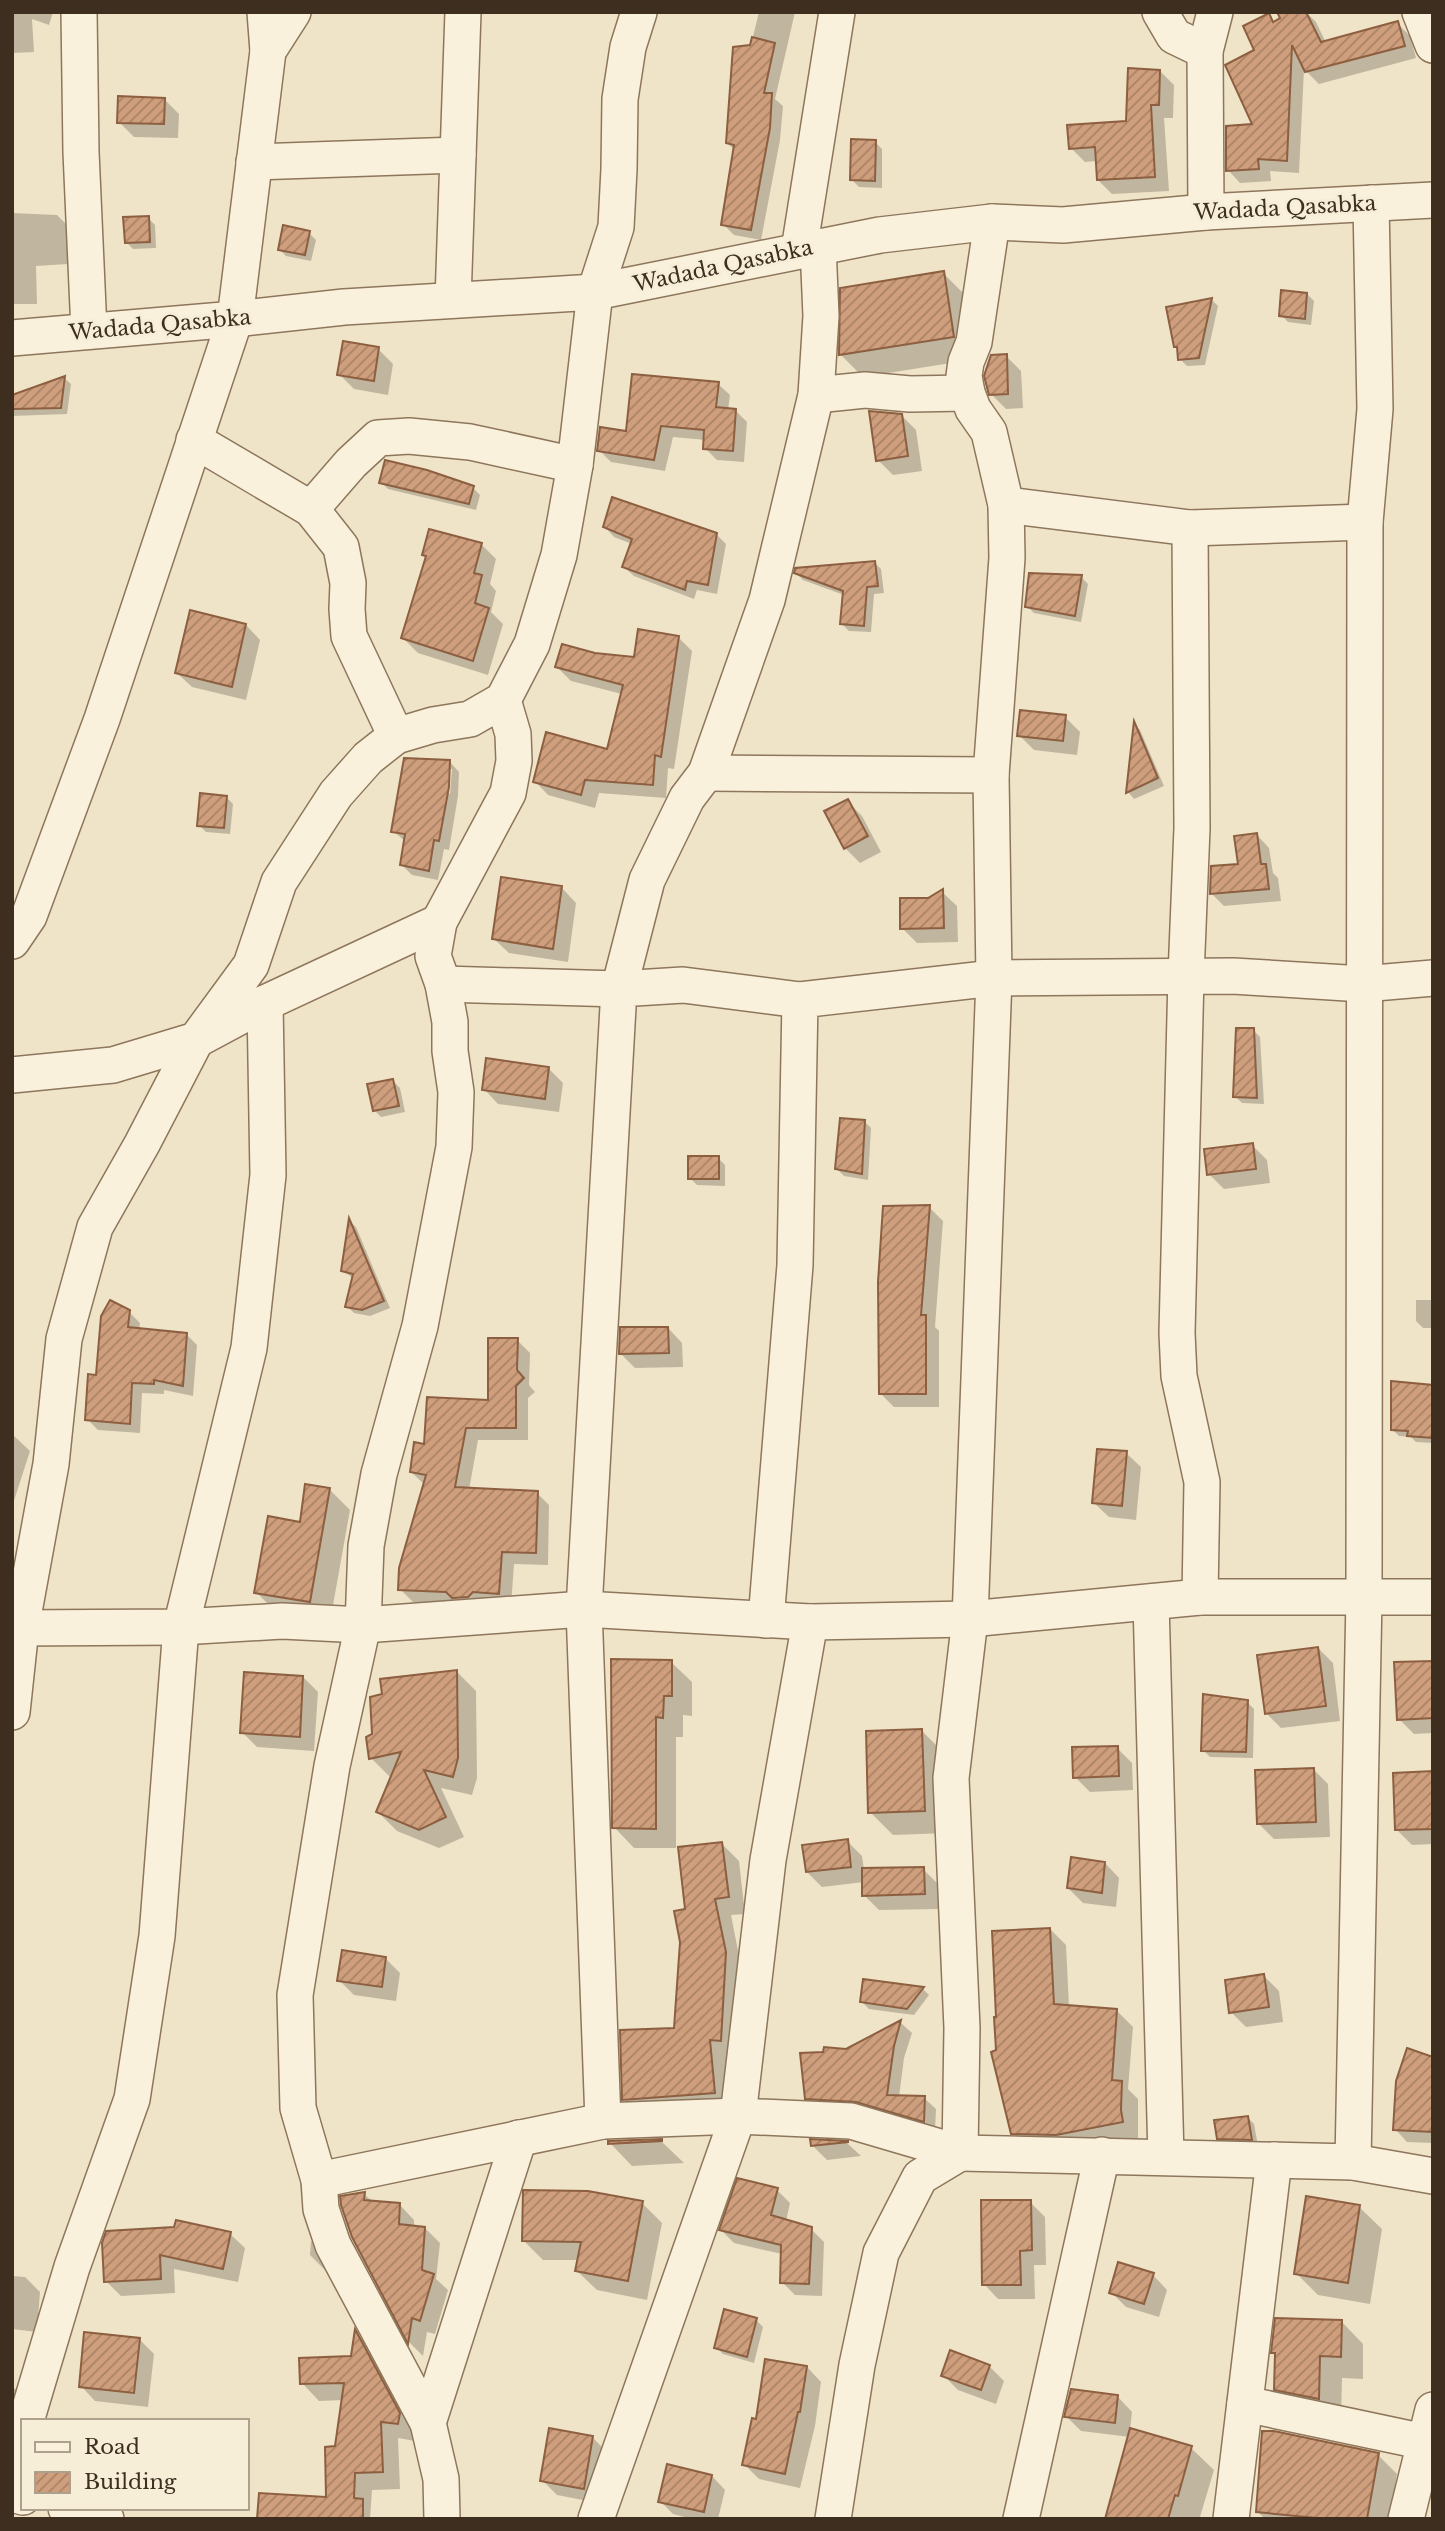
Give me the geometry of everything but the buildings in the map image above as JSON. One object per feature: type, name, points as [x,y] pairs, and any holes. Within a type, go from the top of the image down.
[{"type":"street","points":[[79,12],[81,152],[89,331]]},
{"type":"street","points":[[12,941],[29,916],[102,719],[235,319],[268,51],[265,12]]},
{"type":"street","points":[[268,51],[293,12]]},
{"type":"street","points":[[453,300],[463,12]]},
{"type":"street","points":[[12,1712],[17,1628],[51,1464],[64,1339],[95,1227],[196,1041],[251,965],[279,882],[336,794],[368,758],[396,736],[433,725],[470,719],[503,700],[532,644],[559,555],[575,465],[595,292],[616,227],[620,169],[620,99],[628,47],[639,12]]},
{"type":"street","points":[[603,2121],[584,1609],[619,989],[647,880],[687,799],[706,773],[767,600],[816,395],[821,316],[808,248],[837,12]]},
{"type":"street","points":[[1160,12],[1174,36],[1205,51]]},
{"type":"street","points":[[1206,212],[1205,51],[1214,12]]},
{"type":"street","points":[[1420,12],[1433,45]]},
{"type":"street","points":[[254,162],[458,155]]},
{"type":"street","name":"Wadada Qasabka","points":[[12,338],[344,307],[595,292],[880,235],[992,222],[1063,225],[1206,212],[1433,200]]},
{"type":"street","points":[[1353,2162],[1364,1597],[1365,522],[1376,409],[1371,202]]},
{"type":"street","points":[[960,2152],[962,2028],[951,1778],[970,1619],[994,978],[991,775],[1007,558],[1006,505],[989,432],[973,409],[964,376],[974,342],[992,222]]},
{"type":"street","points":[[816,395],[865,390],[910,394],[967,393]]},
{"type":"street","points":[[311,509],[351,463],[378,438],[409,436],[470,442],[575,465]]},
{"type":"street","points":[[194,440],[311,509],[341,547],[348,583],[346,609],[349,636],[396,736]]},
{"type":"street","points":[[1006,505],[1191,528],[1365,522]]},
{"type":"street","points":[[1191,528],[1193,742],[1177,1333],[1179,1376],[1202,1482],[1200,1597]]},
{"type":"street","points":[[442,2519],[441,2479],[428,2423],[333,2245],[321,2209],[319,2180],[298,2108],[295,1995],[330,1779],[363,1625],[366,1546],[379,1474],[420,1326],[454,1147],[456,1092],[450,1051],[450,1022],[443,984],[433,956],[439,922],[508,793],[514,761],[513,734],[503,700]]},
{"type":"street","points":[[706,773],[991,775]]},
{"type":"street","points":[[12,1075],[113,1066],[196,1041],[265,1003],[439,922]]},
{"type":"street","points":[[443,984],[619,989],[683,985],[800,1000],[994,978],[1186,976],[1290,978],[1363,984],[1433,978]]},
{"type":"street","points":[[766,1620],[795,1265],[800,1000]]},
{"type":"street","points":[[27,2419],[72,2267],[132,2099],[157,1936],[181,1627],[249,1348],[268,1175],[265,1003]]},
{"type":"street","points":[[17,1628],[181,1627],[282,1621],[363,1625],[584,1609],[810,1622],[970,1619],[1200,1597],[1433,1597]]},
{"type":"street","points":[[1151,1602],[1166,2157]]},
{"type":"street","points":[[596,2519],[738,2116],[768,1860],[810,1622]]},
{"type":"street","points":[[319,2180],[603,2121],[738,2116],[851,2121],[960,2152],[1353,2162],[1433,2176]]},
{"type":"street","points":[[428,2423],[520,2138]]},
{"type":"street","points":[[833,2519],[857,2365],[881,2253],[920,2177],[960,2152]]},
{"type":"street","points":[[1021,2519],[1101,2155]]},
{"type":"street","points":[[1231,2519],[1274,2160]]},
{"type":"street","points":[[1244,2404],[1429,2426],[1405,2519]]},
{"type":"street","points":[[12,2465],[21,2436]]},
{"type":"street","points":[[73,2510],[106,2519]]}]
